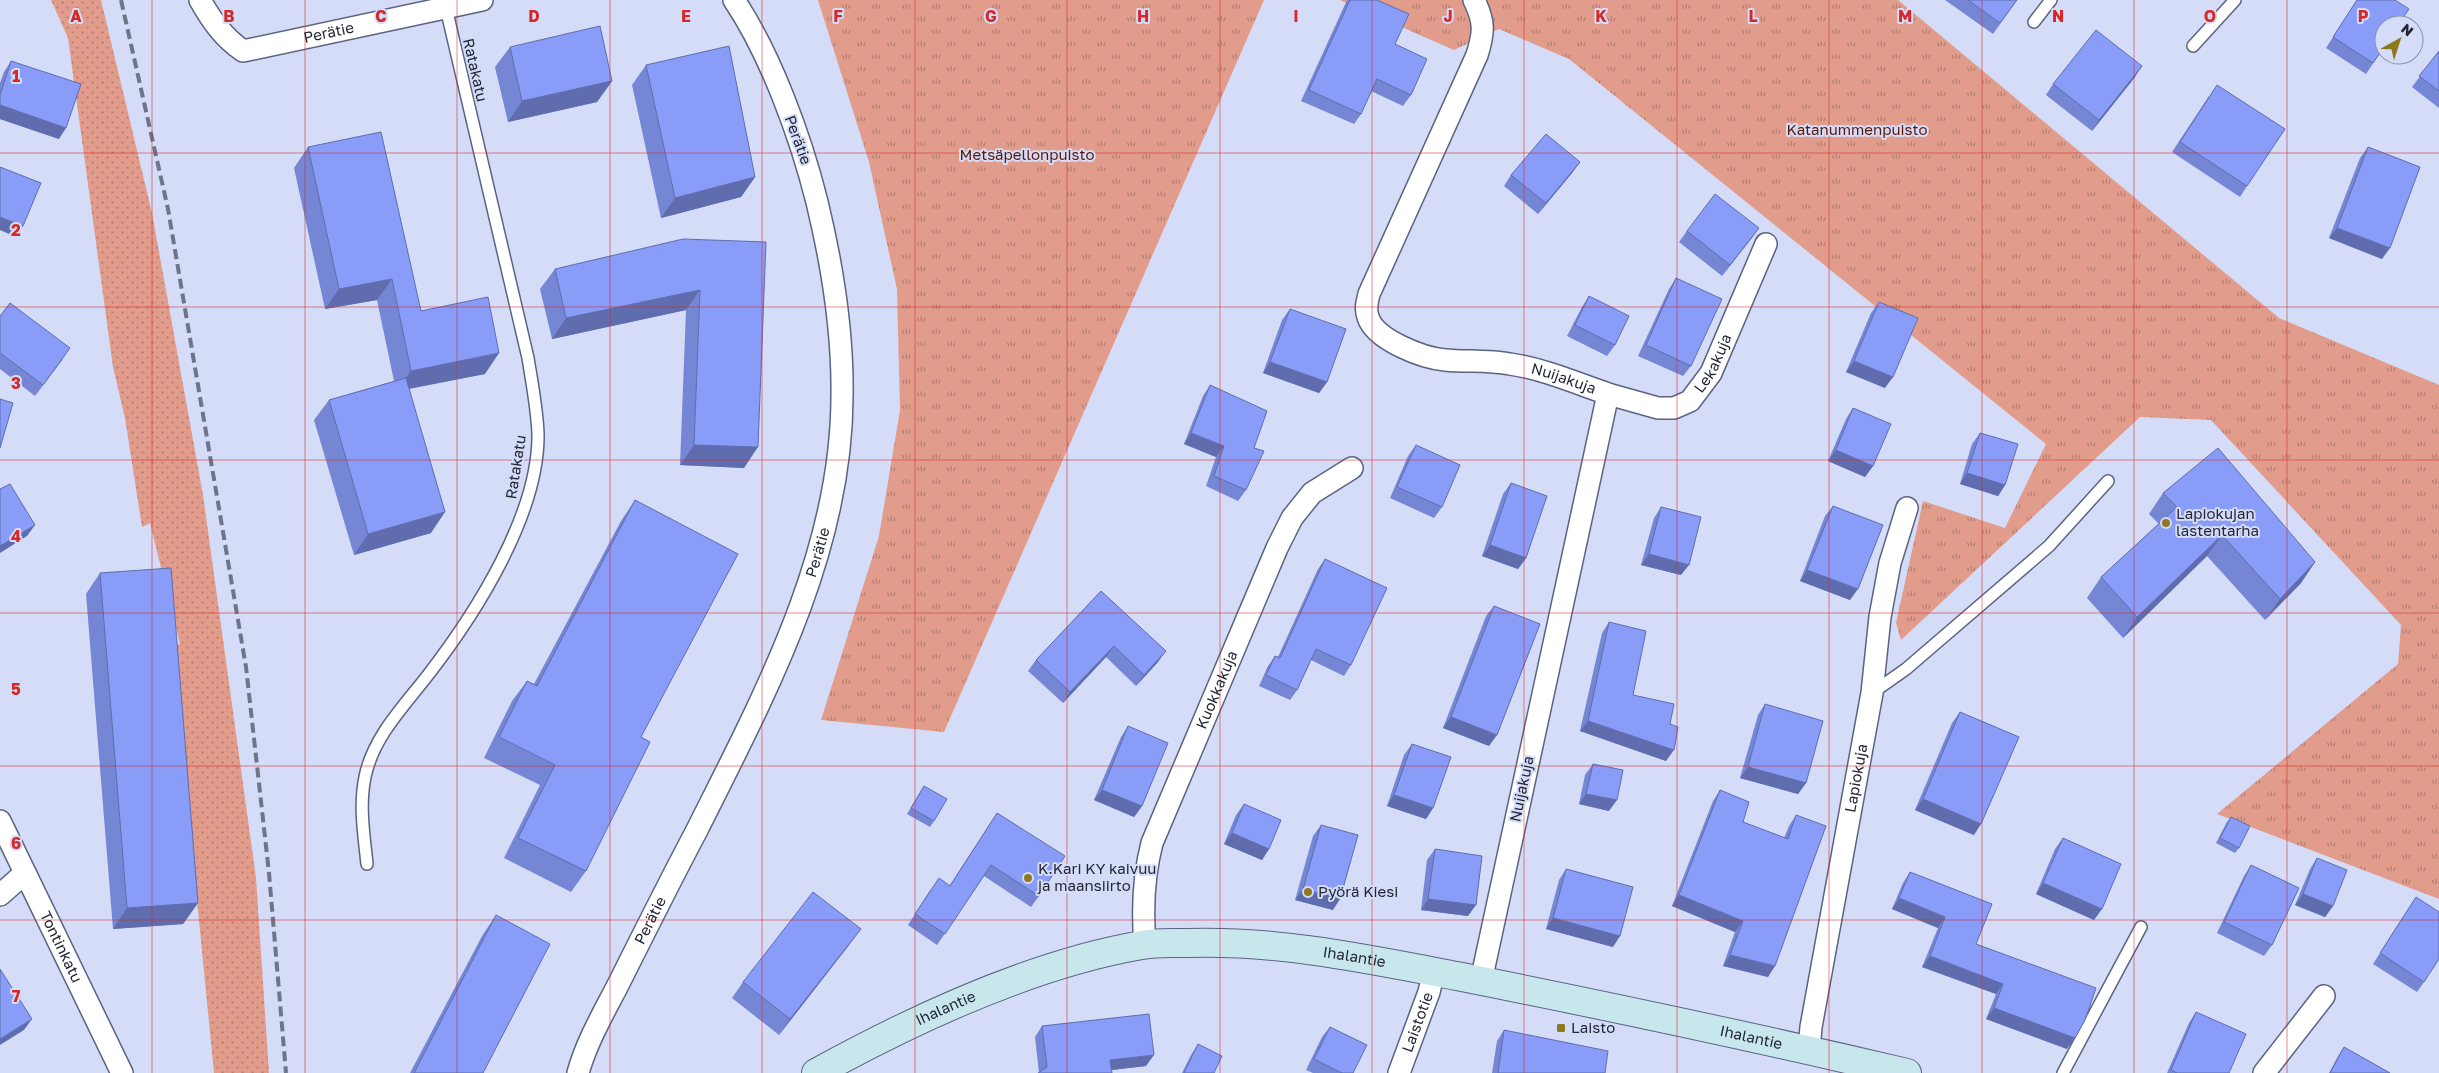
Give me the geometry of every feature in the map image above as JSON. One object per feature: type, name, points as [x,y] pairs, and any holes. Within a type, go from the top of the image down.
[{"type":"street","name":"Perätie","points":[[200,0],[215,26],[228,41],[243,51],[446,4],[482,0]]},
{"type":"street","name":"Perätie","points":[[578,1073],[599,1022],[734,756],[790,634],[820,546],[839,450],[842,397],[840,346],[822,225],[805,156],[757,41],[734,0]]},
{"type":"street","name":"Nuijakuja","points":[[1474,0],[1482,16],[1483,37],[1477,56],[1369,294],[1366,307],[1368,318],[1377,331],[1413,352],[1443,360],[1510,364],[1550,373],[1608,394],[1481,980]]},
{"type":"street","name":"Lekakuja","points":[[1608,394],[1658,408],[1674,408],[1690,401],[1711,373],[1766,244]]},
{"type":"street","name":"Kuokkakuja","points":[[1145,944],[1142,897],[1145,870],[1152,843],[1277,548],[1292,518],[1312,493],[1352,468]]},
{"type":"street","name":"Lapiokuja","points":[[1809,1050],[1811,1027],[1872,694],[1880,617],[1890,563],[1907,508]]},
{"type":"street","name":"Tontinkatu","points":[[0,821],[122,1073]]},
{"type":"street","points":[[0,895],[25,873]]},
{"type":"street","name":"Ihalantie","points":[[816,1073],[851,1053],[1007,982],[1081,958],[1145,944],[1224,942],[1288,946],[1481,980],[1809,1050],[1907,1073]]},
{"type":"street","name":"Laistotie","points":[[1399,1073],[1430,992],[1434,971]]},
{"type":"street","points":[[2264,1073],[2324,996]]},
{"type":"lane","points":[[2034,22],[2052,0]]},
{"type":"lane","points":[[2193,46],[2235,0]]},
{"type":"lane","name":"Ratakatu","points":[[367,864],[362,811],[365,777],[377,744],[399,710],[461,628],[510,543],[525,508],[533,475],[538,435],[535,397],[528,358],[446,4]]},
{"type":"lane","points":[[1872,694],[1906,669],[2049,546],[2108,481]]},
{"type":"lane","points":[[2063,1073],[2141,928]]},
{"type":"green space","points":[[51,0],[101,0],[152,213],[203,495],[256,878],[269,1073],[214,1073],[172,646],[180,644],[150,523],[142,527],[125,418],[113,367],[68,38]]},
{"type":"green space","name":"Metsäpellonpuisto","points":[[818,0],[1264,0],[944,732],[821,720],[879,536],[900,410],[897,289],[869,162]]},
{"type":"green space","name":"Katanummenpuisto","points":[[1340,0],[1898,0],[2279,318],[2439,385],[2439,899],[2217,814],[2398,664],[2401,625],[2211,420],[2140,417],[1901,640],[1896,623],[1923,501],[2005,528],[2046,444],[1569,59],[1499,29],[1454,50]]},
{"type":"building","points":[[1350,0],[1377,0],[1409,14],[1395,44],[1427,59],[1411,95],[1377,79],[1361,114],[1309,90]]},
{"type":"building","points":[[1968,0],[2017,0],[2000,23]]},
{"type":"building","points":[[2357,0],[2395,0],[2409,9],[2405,15],[2374,15],[2373,63],[2333,37]]},
{"type":"building","points":[[600,26],[612,81],[522,101],[510,47]]},
{"type":"building","points":[[2096,30],[2142,66],[2099,120],[2053,84]]},
{"type":"building","points":[[729,46],[755,177],[675,198],[646,65]]},
{"type":"building","points":[[2439,51],[2439,91],[2419,76]]},
{"type":"building","points":[[11,61],[81,84],[66,128],[0,105],[0,95]]},
{"type":"building","points":[[2217,85],[2285,129],[2247,186],[2180,142]]},
{"type":"building","points":[[381,132],[421,311],[488,297],[499,353],[411,371],[392,279],[339,289],[308,147]]},
{"type":"building","points":[[1546,134],[1580,162],[1546,203],[1511,175]]},
{"type":"building","points":[[2368,147],[2420,167],[2390,248],[2337,228]]},
{"type":"building","points":[[0,167],[41,183],[23,226],[0,217]]},
{"type":"building","points":[[1715,194],[1759,228],[1730,265],[1687,231]]},
{"type":"building","points":[[683,239],[766,242],[758,447],[694,445],[700,290],[566,318],[555,269]]},
{"type":"building","points":[[1676,278],[1722,299],[1691,366],[1646,345]]},
{"type":"building","points":[[1589,296],[1629,316],[1615,345],[1575,325]]},
{"type":"building","points":[[1879,302],[1918,318],[1893,377],[1854,361]]},
{"type":"building","points":[[10,303],[70,348],[43,385],[0,353],[0,316]]},
{"type":"building","points":[[1290,309],[1346,329],[1327,382],[1270,362]]},
{"type":"building","points":[[406,378],[445,512],[368,534],[329,400]]},
{"type":"building","points":[[1210,385],[1267,411],[1254,448],[1264,451],[1246,490],[1214,476],[1224,446],[1191,433]]},
{"type":"building","points":[[0,399],[13,403],[0,448]]},
{"type":"building","points":[[1853,408],[1891,424],[1873,466],[1836,450]]},
{"type":"building","points":[[1980,433],[2018,444],[2005,485],[1967,473]]},
{"type":"building","points":[[1416,445],[1460,465],[1442,507],[1397,487]]},
{"type":"building","points":[[2218,448],[2315,562],[2280,599],[2222,535],[2137,617],[2101,577],[2177,507],[2163,493]]},
{"type":"building","points":[[1511,483],[1547,496],[1526,558],[1490,545]]},
{"type":"building","points":[[10,484],[35,525],[0,546],[0,489]]},
{"type":"building","points":[[635,500],[738,554],[641,737],[650,742],[586,871],[518,838],[555,765],[499,737],[527,681],[537,686]]},
{"type":"building","points":[[1833,506],[1883,525],[1858,589],[1807,570]]},
{"type":"building","points":[[1661,507],[1701,517],[1689,565],[1649,554]]},
{"type":"building","points":[[1325,559],[1387,588],[1351,665],[1316,649],[1297,690],[1266,675],[1275,656],[1280,658]]},
{"type":"building","points":[[171,568],[198,903],[127,908],[100,573]]},
{"type":"building","points":[[1101,591],[1166,651],[1144,675],[1114,646],[1070,692],[1036,660]]},
{"type":"building","points":[[1494,606],[1540,624],[1497,735],[1451,717]]},
{"type":"building","points":[[1609,622],[1646,631],[1633,695],[1674,704],[1670,724],[1678,727],[1674,750],[1588,721]]},
{"type":"building","points":[[1765,704],[1823,721],[1806,783],[1748,767]]},
{"type":"building","points":[[1960,712],[2019,737],[1981,824],[1923,799]]},
{"type":"building","points":[[1128,726],[1168,743],[1142,806],[1102,790]]},
{"type":"building","points":[[1412,744],[1451,757],[1433,808],[1394,795]]},
{"type":"building","points":[[1593,764],[1623,770],[1617,800],[1586,794]]},
{"type":"building","points":[[924,786],[947,799],[934,821],[911,808]]},
{"type":"building","points":[[1720,790],[1749,802],[1743,822],[1788,839],[1796,815],[1826,826],[1775,966],[1730,955],[1743,921],[1679,895]]},
{"type":"building","points":[[1244,804],[1281,820],[1269,849],[1232,833]]},
{"type":"building","points":[[997,813],[1065,856],[1039,896],[991,865],[945,934],[915,914],[939,878],[950,886]]},
{"type":"building","points":[[2231,817],[2250,826],[2239,848],[2220,838]]},
{"type":"building","points":[[1321,825],[1358,835],[1340,899],[1303,889]]},
{"type":"building","points":[[2063,838],[2121,864],[2102,909],[2043,883]]},
{"type":"building","points":[[1435,849],[1482,856],[1476,905],[1428,899]]},
{"type":"building","points":[[2317,858],[2347,870],[2333,906],[2303,894]]},
{"type":"building","points":[[2251,865],[2299,888],[2272,945],[2224,922]]},
{"type":"building","points":[[1566,869],[1633,887],[1620,936],[1553,918]]},
{"type":"building","points":[[1910,872],[1992,904],[1976,944],[2096,988],[2085,1020],[2075,1038],[1994,1008],[2003,984],[1930,956],[1945,917],[1899,898]]},
{"type":"building","points":[[813,892],[861,929],[790,1019],[743,982]]},
{"type":"building","points":[[2416,897],[2439,912],[2439,959],[2424,982],[2380,953]]},
{"type":"building","points":[[496,915],[550,944],[483,1073],[414,1073]]},
{"type":"building","points":[[0,969],[32,1019],[0,1039]]},
{"type":"building","points":[[2196,1012],[2246,1034],[2229,1073],[2177,1073],[2171,1070]]},
{"type":"building","points":[[1149,1014],[1154,1055],[1110,1060],[1112,1073],[1038,1073],[1047,1067],[1042,1026]]},
{"type":"building","points":[[1330,1027],[1367,1045],[1353,1073],[1342,1073],[1314,1059]]},
{"type":"building","points":[[1504,1030],[1608,1051],[1605,1073],[1498,1073]]},
{"type":"building","points":[[1198,1044],[1222,1056],[1214,1073],[1184,1073]]},
{"type":"building","points":[[2344,1047],[2390,1073],[2330,1073]]},
{"type":"railway","points":[[121,0],[168,209],[246,667],[269,873],[286,1073]]},
{"type":"place","name":"Lapiokujan lastentarha","points":[[2166,523]]},
{"type":"place","name":"K.Kari KY kaivuu ja maansiirto","points":[[1028,878]]},
{"type":"place","name":"Pyörä Kiesi","points":[[1308,892]]},
{"type":"place","name":"Laisto","points":[[1561,1028]]}]
